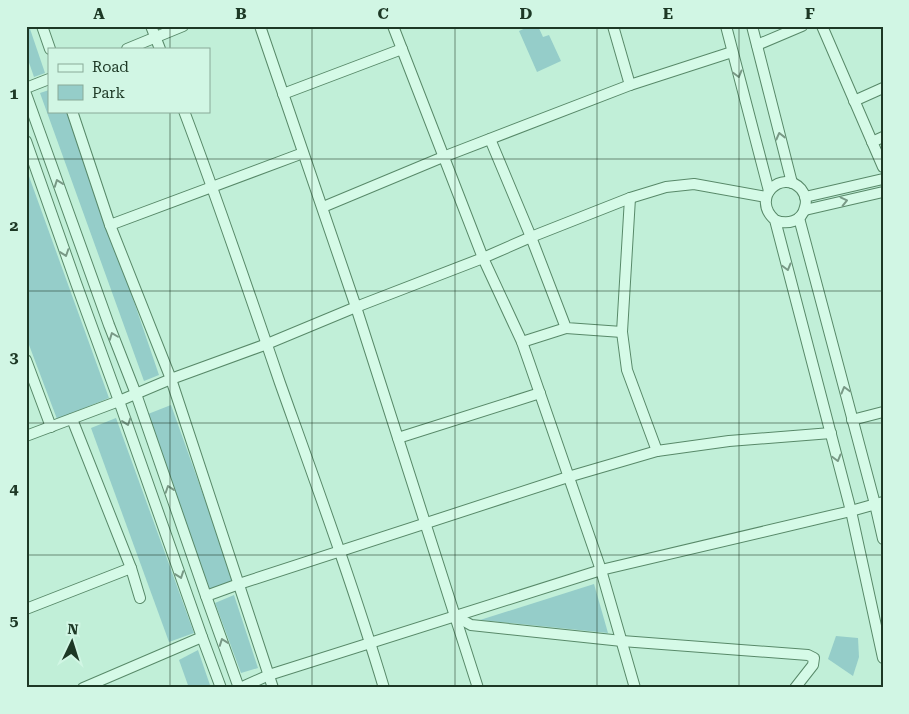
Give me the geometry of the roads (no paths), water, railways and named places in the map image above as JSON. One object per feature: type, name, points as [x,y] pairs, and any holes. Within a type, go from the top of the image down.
[{"type":"street","points":[[42,26],[50,48]]},
{"type":"street","points":[[151,26],[160,48]]},
{"type":"street","points":[[129,48],[183,26]]},
{"type":"street","points":[[260,26],[356,307],[478,688]]},
{"type":"street","points":[[393,26],[483,258],[522,342],[601,570],[635,688]]},
{"type":"street","points":[[613,26],[630,84]]},
{"type":"street","points":[[726,26],[767,194]]},
{"type":"street","points":[[752,26],[792,183]]},
{"type":"street","points":[[757,45],[802,26]]},
{"type":"street","points":[[822,26],[883,167]]},
{"type":"street","points":[[283,94],[402,50]]},
{"type":"street","points":[[323,207],[443,157],[630,84],[732,52]]},
{"type":"street","points":[[26,88],[48,79]]},
{"type":"street","points":[[854,101],[883,88]]},
{"type":"street","points":[[26,94],[109,325],[136,394],[240,688],[269,675],[601,570],[879,503]]},
{"type":"street","points":[[72,112],[110,225],[171,378],[273,688]]},
{"type":"street","points":[[184,112],[213,188],[340,551],[384,688]]},
{"type":"street","points":[[872,142],[883,137]]},
{"type":"street","points":[[490,139],[566,328]]},
{"type":"street","points":[[26,140],[221,688]]},
{"type":"street","points":[[110,225],[303,153]]},
{"type":"street","points":[[805,196],[883,179]]},
{"type":"street","points":[[883,192],[802,214],[794,221],[787,223],[775,220],[766,210],[765,203],[767,194],[773,186],[779,183],[792,183],[800,188],[805,196],[806,203],[802,214],[852,420],[879,503],[883,539]]},
{"type":"street","points":[[26,436],[119,401],[171,378],[267,344],[630,198],[666,187],[694,184],[767,194]]},
{"type":"street","points":[[630,198],[622,332],[627,370],[657,450]]},
{"type":"street","points":[[775,220],[851,511],[883,658]]},
{"type":"street","points":[[522,342],[566,328],[622,332]]},
{"type":"street","points":[[26,360],[51,427]]},
{"type":"street","points":[[398,438],[540,393]]},
{"type":"street","points":[[852,420],[883,412]]},
{"type":"street","points":[[72,419],[131,568],[140,598]]},
{"type":"street","points":[[206,596],[568,477],[657,450],[729,441],[831,433]]},
{"type":"street","points":[[26,609],[131,568]]},
{"type":"street","points":[[455,616],[471,625],[622,641],[808,655],[814,658],[814,665],[795,688]]},
{"type":"street","points":[[83,688],[202,638]]}]
